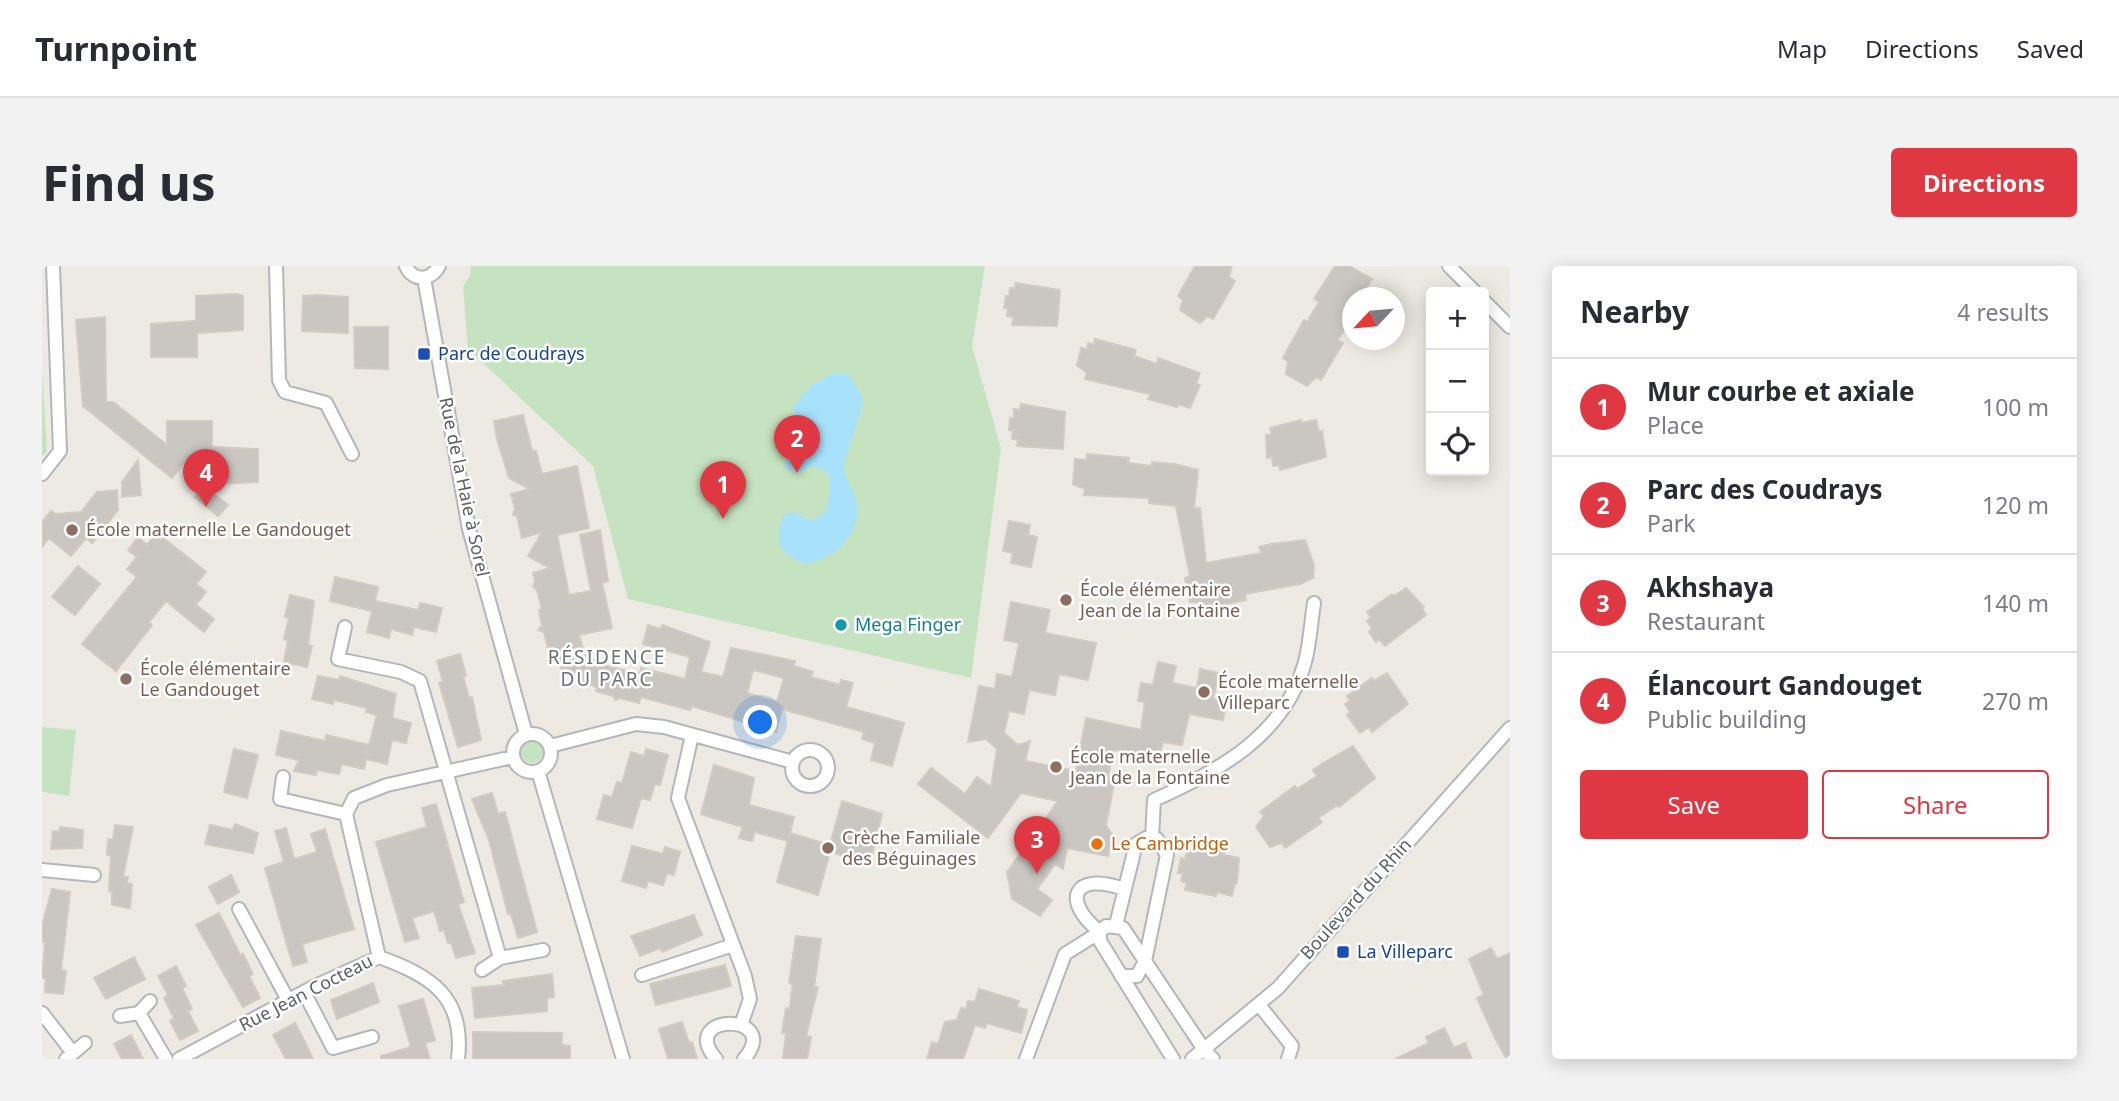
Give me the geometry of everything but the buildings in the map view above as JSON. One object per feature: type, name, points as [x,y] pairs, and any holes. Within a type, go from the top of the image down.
[{"type":"street","points":[[42,474],[60,451],[53,266]]},
{"type":"street","points":[[276,266],[279,380],[285,392],[326,403],[352,454]]},
{"type":"street","points":[[406,266],[415,277],[424,278],[432,276],[439,266]]},
{"type":"street","points":[[1449,266],[1470,287]]},
{"type":"street","name":"Rue de la Haie à Sorel","points":[[424,278],[469,529],[526,734]]},
{"type":"street","points":[[1489,306],[1510,327]]},
{"type":"street","points":[[1152,838],[1154,800],[1194,782],[1235,758],[1278,718],[1296,690],[1306,660],[1314,603]]},
{"type":"street","points":[[345,627],[338,659],[401,672],[420,681],[448,770],[500,958]]},
{"type":"street","points":[[550,747],[636,723],[793,762]]},
{"type":"street","name":"Boulevard du Rhin","points":[[1192,1059],[1209,1055],[1260,1006],[1510,728]]},
{"type":"street","points":[[526,734],[538,734],[550,747],[550,759],[538,771],[522,770],[513,757],[517,740],[526,734]]},
{"type":"street","points":[[692,735],[678,798],[733,945],[750,999],[741,1025]]},
{"type":"street","points":[[283,777],[280,799],[346,814],[354,798],[387,785],[513,757]]},
{"type":"street","points":[[538,771],[623,1059]]},
{"type":"street","name":"Rue Jean Cocteau","points":[[179,1059],[288,1000],[379,957],[346,814]]},
{"type":"street","points":[[1116,925],[1136,844],[1152,838]]},
{"type":"street","points":[[1121,976],[1137,976],[1145,961],[1167,855],[1163,846],[1152,838]]},
{"type":"street","points":[[42,870],[94,875]]},
{"type":"street","points":[[1124,889],[1093,881],[1084,885],[1076,904],[1082,915],[1100,932],[1100,942],[1173,1059]]},
{"type":"street","points":[[239,909],[288,1000]]},
{"type":"street","points":[[1026,1059],[1066,954],[1106,926],[1116,925],[1123,928],[1209,1055]]},
{"type":"street","points":[[642,975],[733,945]]},
{"type":"street","points":[[482,970],[500,958],[543,950]]},
{"type":"street","points":[[379,957],[408,967],[436,985],[452,1004],[458,1023],[458,1059]]},
{"type":"street","points":[[304,992],[333,1048],[372,1037]]},
{"type":"street","points":[[120,1016],[139,1013],[150,1001]]},
{"type":"street","points":[[1260,1006],[1292,1046],[1288,1059]]},
{"type":"street","points":[[42,1013],[70,1056],[85,1043]]},
{"type":"street","points":[[139,1013],[166,1059]]},
{"type":"street","points":[[716,1059],[709,1045],[711,1032],[722,1023],[741,1025],[750,1036],[752,1043],[744,1059]]},
{"type":"green space","points":[[471,266],[985,266],[972,346],[1001,448],[971,678],[628,599],[593,466],[468,349],[463,286],[470,276]]},
{"type":"green space","points":[[42,370],[47,451],[42,457]]},
{"type":"green space","points":[[42,727],[76,730],[69,796],[42,792]]},
{"type":"green space","points":[[532,741],[540,744],[543,752],[540,760],[532,763],[524,760],[521,752],[524,744]]},
{"type":"water","points":[[833,374],[848,374],[864,399],[844,465],[846,478],[855,496],[856,520],[853,531],[838,549],[806,564],[784,551],[779,533],[784,515],[793,512],[812,521],[826,512],[830,488],[828,472],[814,466],[796,473],[787,469],[783,463],[803,451],[815,450],[818,439],[792,408],[812,385]]},
{"type":"place","name":"Parc de Coudrays","points":[[424,354]]},
{"type":"place","name":"Parc des Coudrays","points":[[797,473]]},
{"type":"place","name":"Élancourt Gandouget","points":[[206,507]]},
{"type":"place","name":"Mur courbe et axiale","points":[[723,519]]},
{"type":"place","name":"École maternelle Le Gandouget","points":[[72,530]]},
{"type":"place","name":"École élémentaire Jean de la Fontaine","points":[[1066,600]]},
{"type":"place","name":"Mega Finger","points":[[841,625]]},
{"type":"place","name":"École élémentaire Le Gandouget","points":[[126,679]]},
{"type":"place","name":"École maternelle Villeparc","points":[[1204,692]]},
{"type":"place","name":"École maternelle Jean de la Fontaine","points":[[1056,767]]},
{"type":"place","name":"Le Cambridge","points":[[1097,844]]},
{"type":"place","name":"Crèche Familiale des Béguinages","points":[[828,848]]},
{"type":"place","name":"Akhshaya","points":[[1037,874]]},
{"type":"place","name":"La Villeparc","points":[[1343,952]]},
{"type":"district","name":"RÉSIDENCE DU PARC","points":[[607,668]]}]
